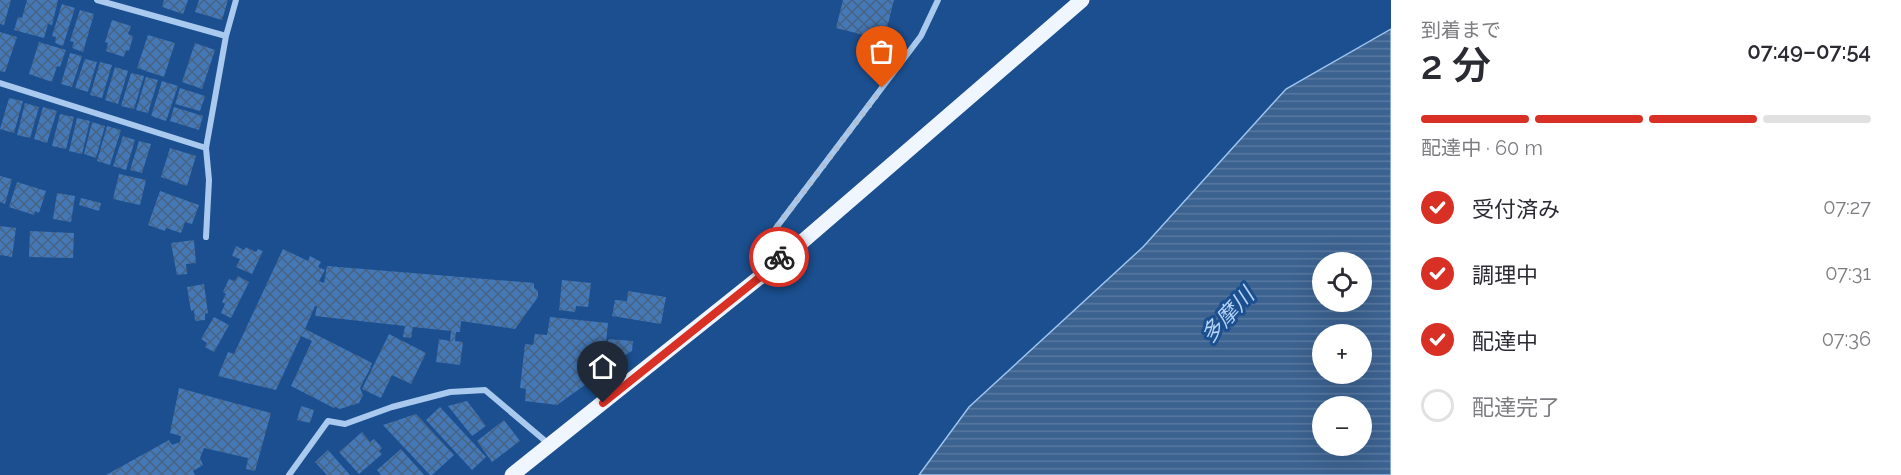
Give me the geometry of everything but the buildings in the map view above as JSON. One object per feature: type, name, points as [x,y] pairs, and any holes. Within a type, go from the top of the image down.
[{"type":"main road","points":[[512,475],[780,261],[1082,0]]},
{"type":"street","points":[[97,0],[226,36]]},
{"type":"street","points":[[206,237],[208,180],[206,148],[226,36],[236,0]]},
{"type":"street","points":[[780,261],[775,240],[776,228],[921,36],[938,0]]},
{"type":"street","points":[[0,82],[206,148]]},
{"type":"street","points":[[289,475],[328,421],[345,424],[392,407],[450,392],[485,390],[550,445]]},
{"type":"water","name":"多摩川","points":[[1391,29],[1391,475],[919,475],[969,407],[1143,247],[1286,89]]},
{"type":"way so far","points":[[779,257],[775,240],[776,228],[882,88]]},
{"type":"route","points":[[603,403],[780,261],[779,257]]}]
